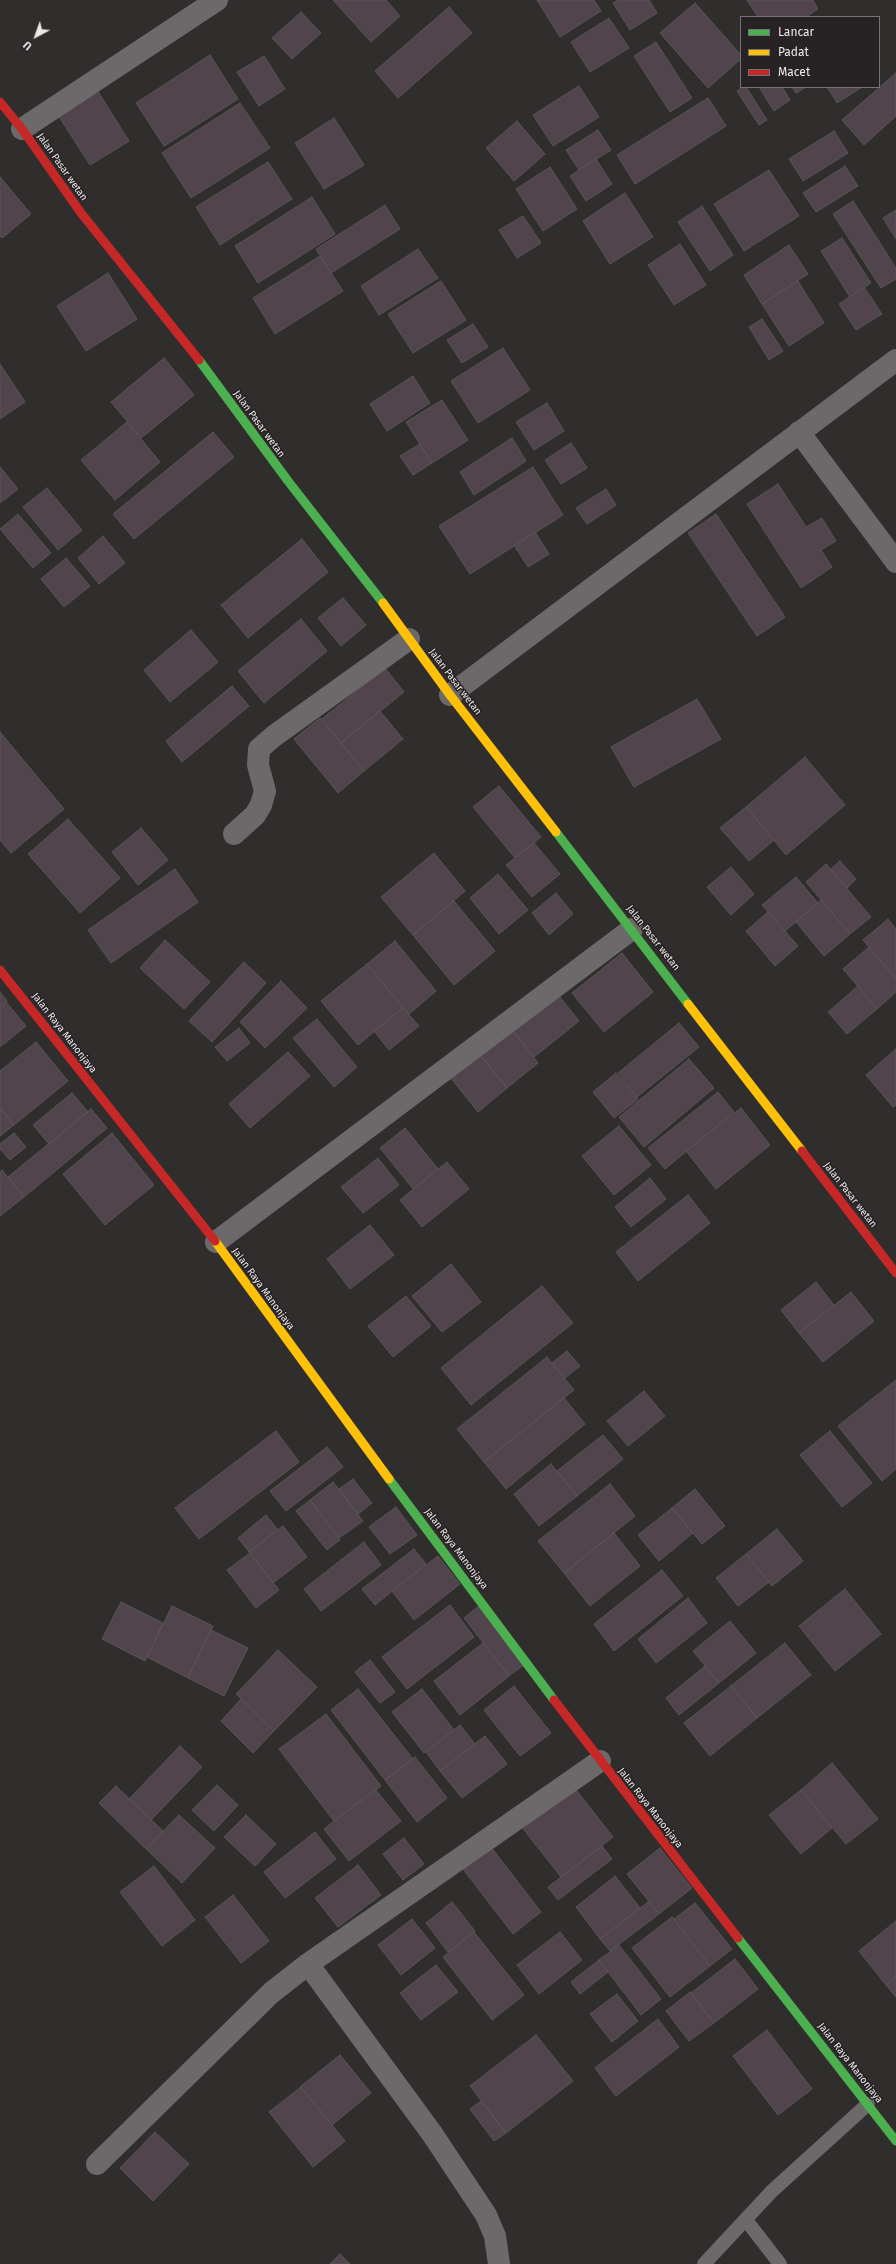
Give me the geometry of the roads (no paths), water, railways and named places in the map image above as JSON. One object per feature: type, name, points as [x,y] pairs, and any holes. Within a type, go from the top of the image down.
[{"type":"street","points":[[22,129],[217,0]]},
{"type":"street","name":"Jalan Pasar wetan","points":[[0,102],[22,129],[82,214],[186,343],[288,482],[409,639],[450,695],[896,1273]]},
{"type":"street","points":[[450,695],[896,360]]},
{"type":"street","points":[[799,432],[896,562]]},
{"type":"street","points":[[234,834],[255,815],[261,805],[265,791],[258,765],[259,749],[274,736],[409,639]]},
{"type":"street","points":[[216,1242],[632,929]]},
{"type":"street","name":"Jalan Raya Manonjaya","points":[[0,970],[216,1242],[310,1373],[600,1761],[896,2141]]},
{"type":"street","points":[[97,2164],[271,1993],[308,1964],[600,1761]]},
{"type":"street","points":[[308,1964],[433,2136],[486,2215],[495,2236],[499,2264]]},
{"type":"lane","points":[[704,2264],[772,2191],[868,2104]]},
{"type":"lane","points":[[746,2220],[780,2264]]}]
